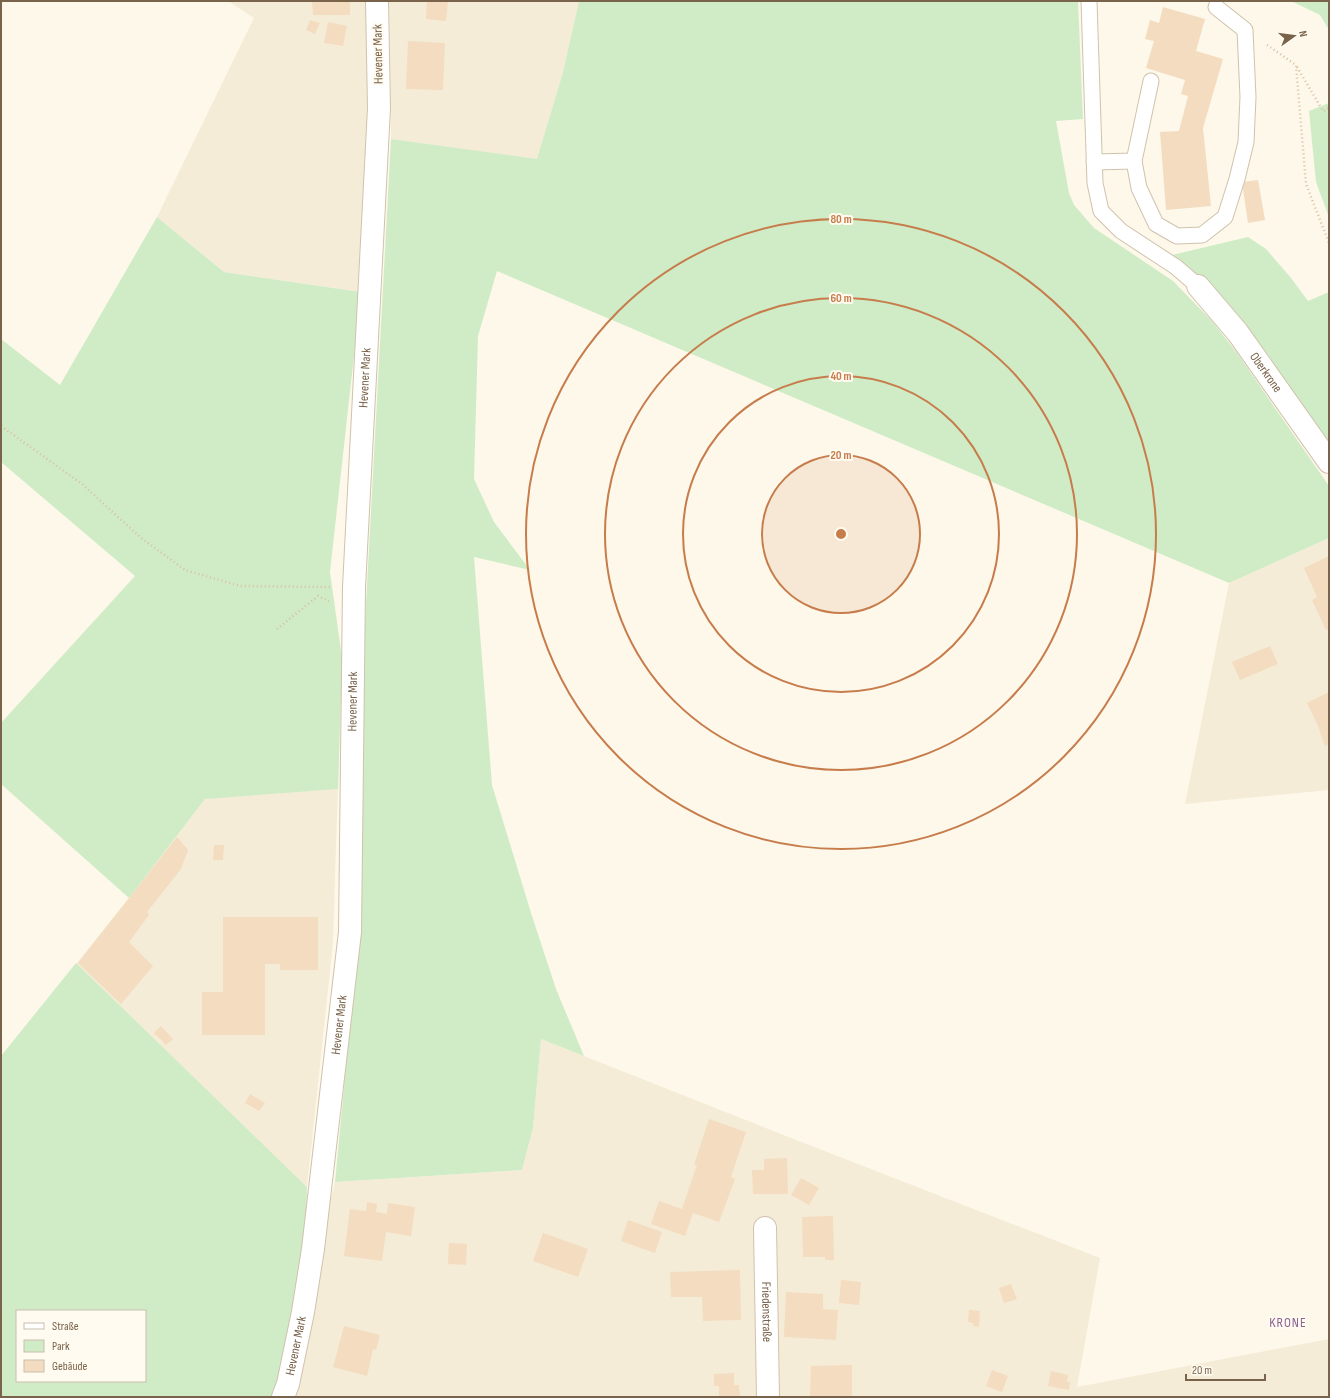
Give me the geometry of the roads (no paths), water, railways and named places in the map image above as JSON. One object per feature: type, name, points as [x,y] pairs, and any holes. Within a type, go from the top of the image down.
[{"type":"street","name":"Hevener Mark","points":[[283,1397],[288,1384],[303,1312],[313,1250],[350,932],[354,587],[379,108],[377,1]]},
{"type":"street","name":"Oberkrone","points":[[1198,286],[1238,333],[1329,462]]},
{"type":"street","name":"Friedenstraße","points":[[765,1228],[768,1397]]},
{"type":"lane","points":[[1089,1],[1095,183],[1101,211],[1121,231],[1176,267],[1198,286]]},
{"type":"lane","points":[[1151,81],[1134,161],[1139,188],[1156,224],[1177,236],[1202,235],[1226,217],[1246,142],[1248,97],[1245,30],[1216,7]]},
{"type":"lane","points":[[1094,162],[1134,161]]},
{"type":"district","name":"KRONE","points":[[1288,1322]]}]
